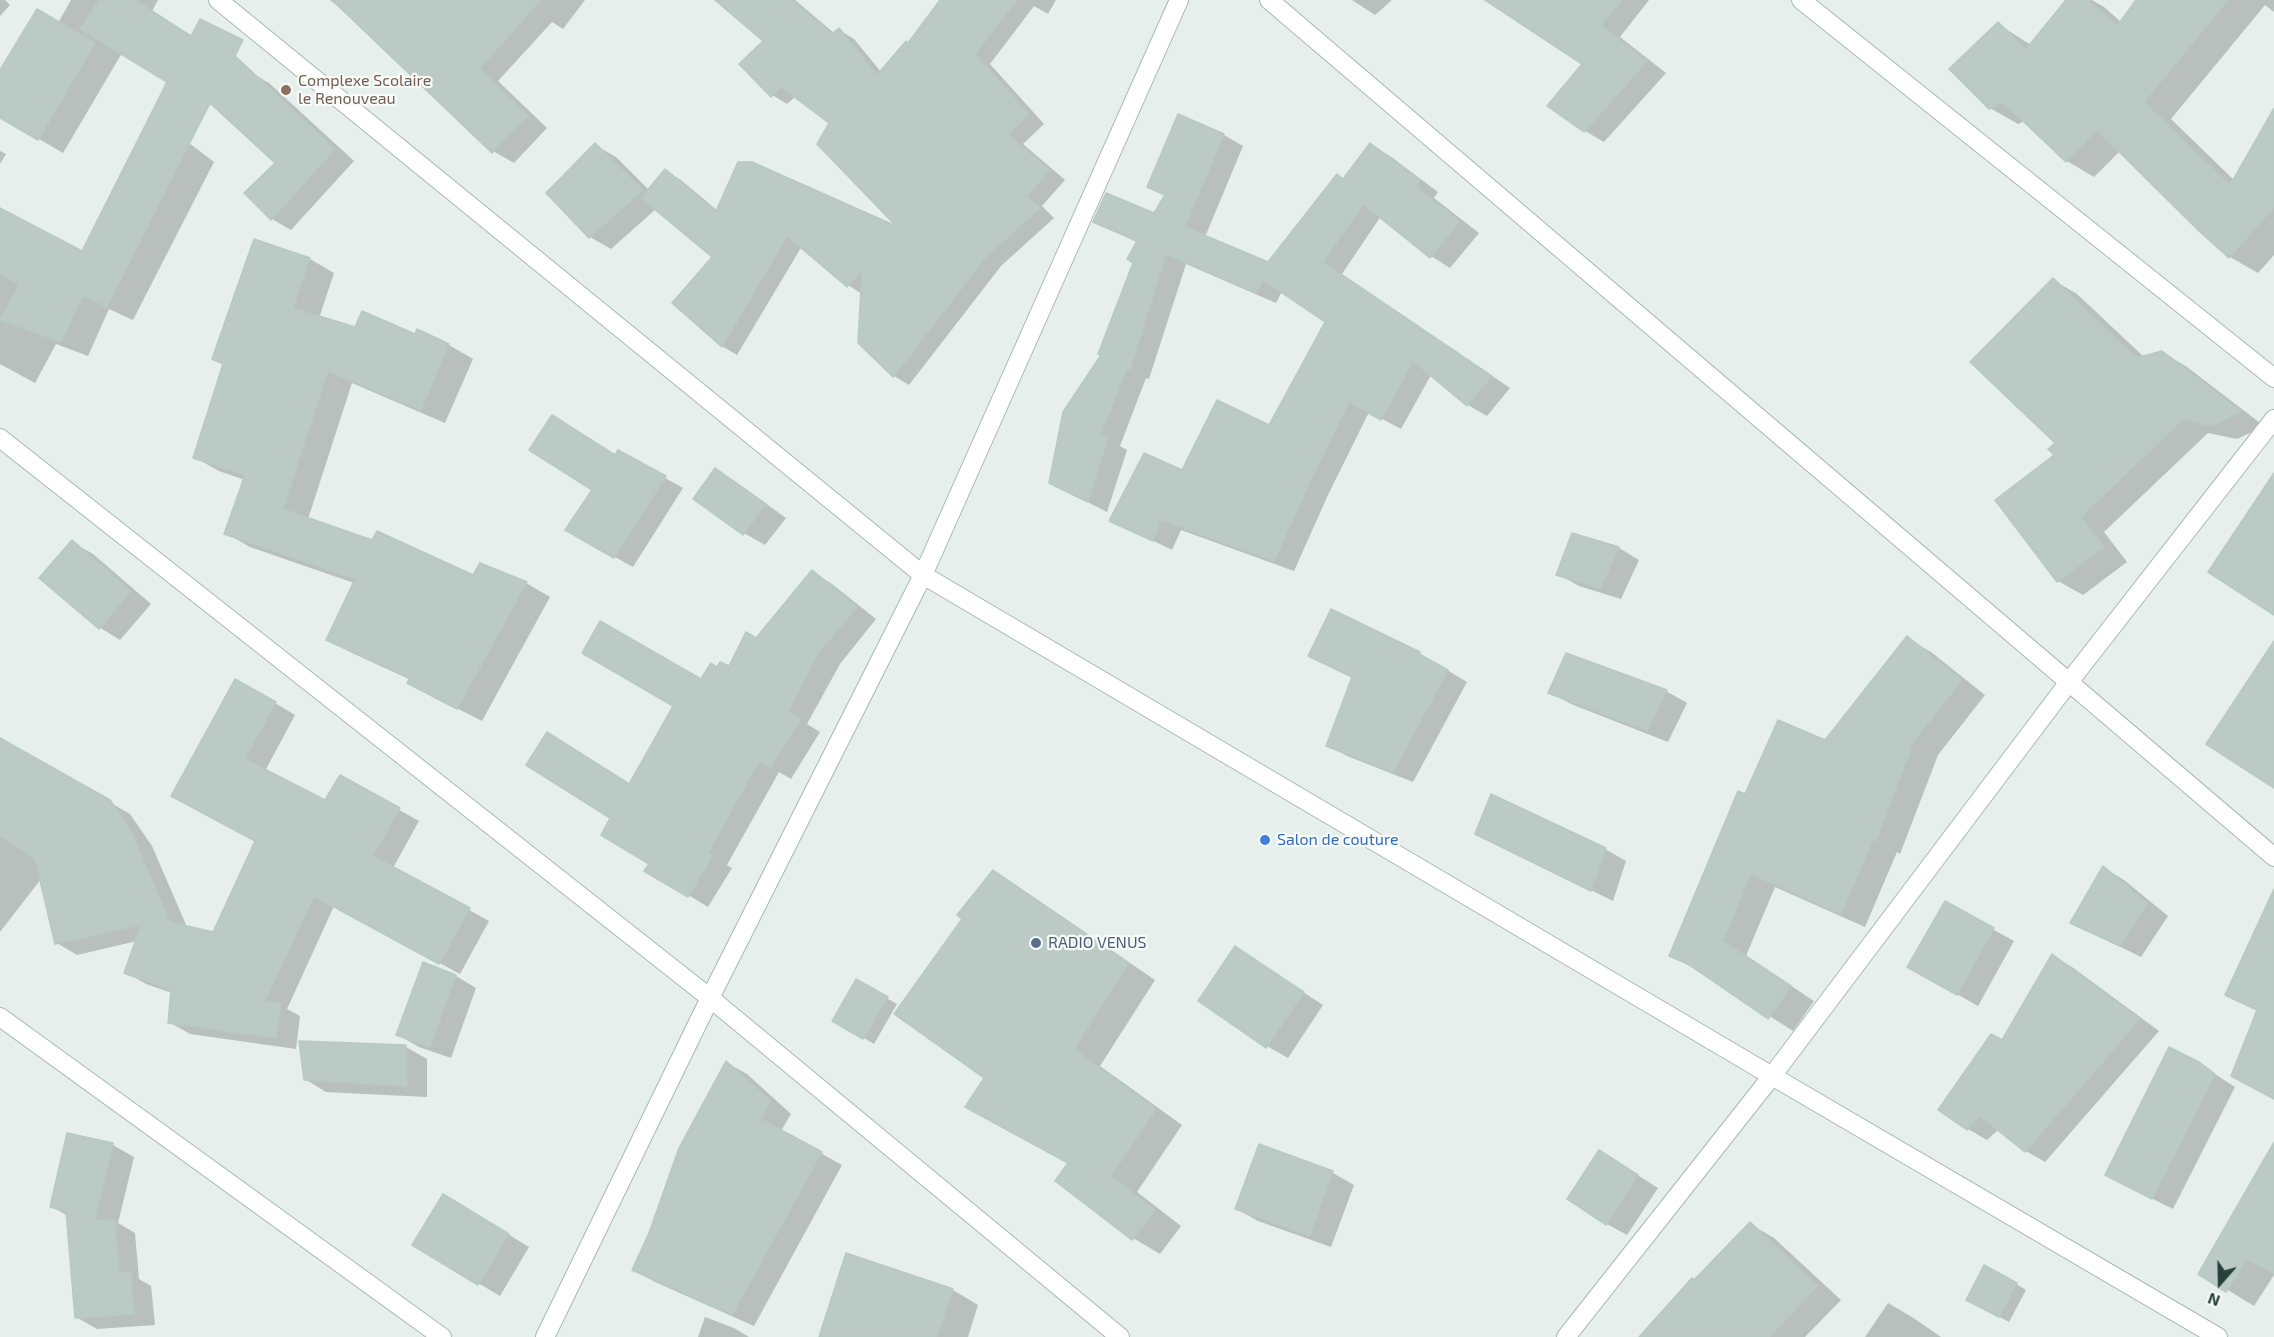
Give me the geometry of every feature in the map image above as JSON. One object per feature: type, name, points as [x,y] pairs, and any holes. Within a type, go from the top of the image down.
[{"type":"street","points":[[218,0],[923,575],[2218,1337]]},
{"type":"street","points":[[545,1337],[710,998],[923,575],[1179,0]]},
{"type":"street","points":[[1269,0],[2274,857]]},
{"type":"street","points":[[1801,0],[2274,378]]},
{"type":"street","points":[[1566,1337],[1772,1076],[2069,682],[2274,419]]},
{"type":"street","points":[[0,438],[710,998],[1120,1337]]},
{"type":"street","points":[[0,1017],[442,1337]]},
{"type":"building","points":[[99,0],[135,0],[191,36],[200,19],[243,40],[235,56],[335,149],[271,220],[244,193],[275,163],[210,103],[107,307],[83,295],[61,342],[0,320],[19,284],[0,274],[0,208],[82,251],[167,82],[80,29]]},
{"type":"building","points":[[332,0],[541,0],[479,69],[528,115],[492,153]]},
{"type":"building","points":[[715,0],[792,0],[832,34],[839,28],[877,75],[906,41],[908,43],[940,0],[1017,0],[975,54],[1029,114],[1008,135],[1050,170],[1027,196],[1040,208],[985,258],[893,377],[858,343],[862,270],[847,287],[787,236],[722,347],[672,303],[712,257],[641,198],[665,169],[716,211],[738,162],[752,162],[896,226],[817,144],[829,123],[781,87],[771,97],[739,64],[763,41]]},
{"type":"building","points":[[1485,0],[1622,0],[1601,25],[1647,61],[1584,132],[1547,106],[1582,64]]},
{"type":"building","points":[[2066,0],[2088,0],[2117,26],[2136,0],[2228,0],[2144,102],[2230,185],[2274,108],[2274,207],[2229,258],[2097,130],[2066,162],[2003,102],[1989,109],[1949,69],[1998,22],[2026,49]]},
{"type":"building","points":[[37,9],[95,43],[38,140],[0,118],[0,70]]},
{"type":"building","points":[[1178,114],[1224,134],[1185,227],[1268,262],[1337,174],[1343,179],[1370,143],[1420,180],[1415,186],[1460,221],[1430,258],[1363,204],[1323,262],[1492,376],[1467,406],[1413,361],[1381,420],[1349,402],[1274,561],[1161,520],[1153,541],[1109,521],[1144,453],[1182,470],[1217,400],[1269,425],[1325,322],[1263,280],[1256,293],[1166,254],[1130,370],[1127,368],[1101,434],[1108,437],[1088,502],[1049,483],[1063,412],[1101,355],[1098,354],[1133,263],[1127,259],[1137,241],[1093,222],[1106,193],[1154,213],[1165,195],[1147,187]]},
{"type":"building","points":[[595,143],[643,190],[589,238],[546,193]]},
{"type":"building","points":[[254,239],[310,258],[293,308],[355,327],[362,311],[415,334],[417,329],[449,344],[421,410],[328,371],[283,509],[372,540],[377,531],[473,575],[480,563],[527,582],[457,709],[407,683],[410,678],[326,640],[355,579],[224,534],[245,475],[193,458],[223,364],[212,359]]},
{"type":"building","points":[[2053,278],[2136,358],[2162,351],[2241,411],[2212,426],[2183,419],[2081,517],[2104,547],[2057,582],[1995,500],[2054,455],[2048,449],[2055,443],[1970,362]]},
{"type":"building","points":[[552,415],[615,455],[618,450],[666,476],[614,558],[565,530],[592,490],[529,450]]},
{"type":"building","points":[[715,468],[766,504],[743,535],[693,499]]},
{"type":"building","points":[[2274,473],[2274,615],[2208,572]]},
{"type":"building","points":[[1572,533],[1619,547],[1600,589],[1556,575]]},
{"type":"building","points":[[72,540],[131,591],[99,629],[39,578]]},
{"type":"building","points":[[812,570],[857,607],[819,652],[788,711],[801,719],[770,768],[759,761],[708,853],[713,855],[688,897],[644,871],[649,864],[601,835],[610,818],[526,765],[547,732],[629,784],[673,706],[582,653],[600,621],[701,679],[711,663],[717,667],[720,662],[729,666],[746,632],[756,638]]},
{"type":"building","points":[[1331,609],[1420,652],[1419,654],[1448,670],[1393,772],[1326,746],[1352,677],[1308,656]]},
{"type":"building","points":[[1907,636],[1962,680],[1914,741],[1876,841],[1873,840],[1841,914],[1751,874],[1723,941],[1791,986],[1768,1019],[1688,964],[1669,956],[1738,791],[1745,794],[1778,720],[1825,740]]},
{"type":"building","points":[[2274,641],[2274,788],[2206,744]]},
{"type":"building","points":[[1566,653],[1667,690],[1647,731],[1548,693]]},
{"type":"building","points":[[235,679],[276,702],[245,759],[325,800],[340,775],[400,808],[373,856],[470,908],[439,964],[314,896],[265,1001],[281,1003],[276,1038],[168,1023],[171,990],[124,973],[141,925],[55,944],[35,859],[0,835],[0,738],[110,800],[132,833],[170,922],[213,932],[255,841],[171,796]]},
{"type":"building","points":[[1491,794],[1606,848],[1591,891],[1475,834]]},
{"type":"building","points":[[2103,866],[2147,903],[2120,946],[2070,923]]},
{"type":"building","points":[[993,870],[1129,963],[1074,1049],[1156,1109],[1111,1176],[1155,1210],[1132,1240],[1055,1181],[1068,1163],[965,1107],[984,1078],[894,1014],[962,919],[957,915]]},
{"type":"building","points":[[2274,889],[2274,1099],[2231,1076],[2257,1010],[2225,995]]},
{"type":"building","points":[[1945,901],[1994,928],[1957,995],[1907,967]]},
{"type":"building","points":[[1235,946],[1304,992],[1266,1048],[1198,1001]]},
{"type":"building","points":[[2052,954],[2140,1019],[2025,1152],[1980,1116],[1967,1130],[1938,1110],[1991,1034],[2002,1040]]},
{"type":"building","points":[[423,962],[456,975],[430,1047],[396,1035]]},
{"type":"building","points":[[856,979],[888,997],[863,1039],[832,1021]]},
{"type":"building","points":[[299,1041],[406,1045],[407,1086],[304,1080]]},
{"type":"building","points":[[2169,1047],[2199,1062],[2215,1074],[2152,1199],[2105,1175]]},
{"type":"building","points":[[726,1061],[771,1101],[761,1119],[822,1152],[732,1315],[632,1270],[649,1233],[679,1148]]},
{"type":"building","points":[[67,1133],[113,1143],[95,1221],[115,1220],[119,1273],[131,1272],[134,1314],[75,1318],[66,1211],[50,1207]]},
{"type":"building","points":[[2274,1142],[2274,1273],[2247,1259],[2226,1292],[2198,1274]]},
{"type":"building","points":[[1259,1144],[1333,1171],[1310,1236],[1235,1209]]},
{"type":"building","points":[[1599,1150],[1638,1175],[1606,1225],[1567,1199]]},
{"type":"building","points":[[443,1194],[509,1234],[478,1285],[412,1245]]},
{"type":"building","points":[[1750,1222],[1818,1286],[1769,1337],[1639,1337],[1692,1278],[1694,1280]]},
{"type":"building","points":[[846,1253],[953,1289],[937,1337],[819,1337]]},
{"type":"building","points":[[1984,1265],[2017,1283],[1999,1317],[1966,1300]]},
{"type":"place","name":"Complexe Scolaire le Renouveau","points":[[286,90]]},
{"type":"place","name":"Salon de couture","points":[[1265,840]]},
{"type":"place","name":"RADIO VENUS","points":[[1036,943]]}]
